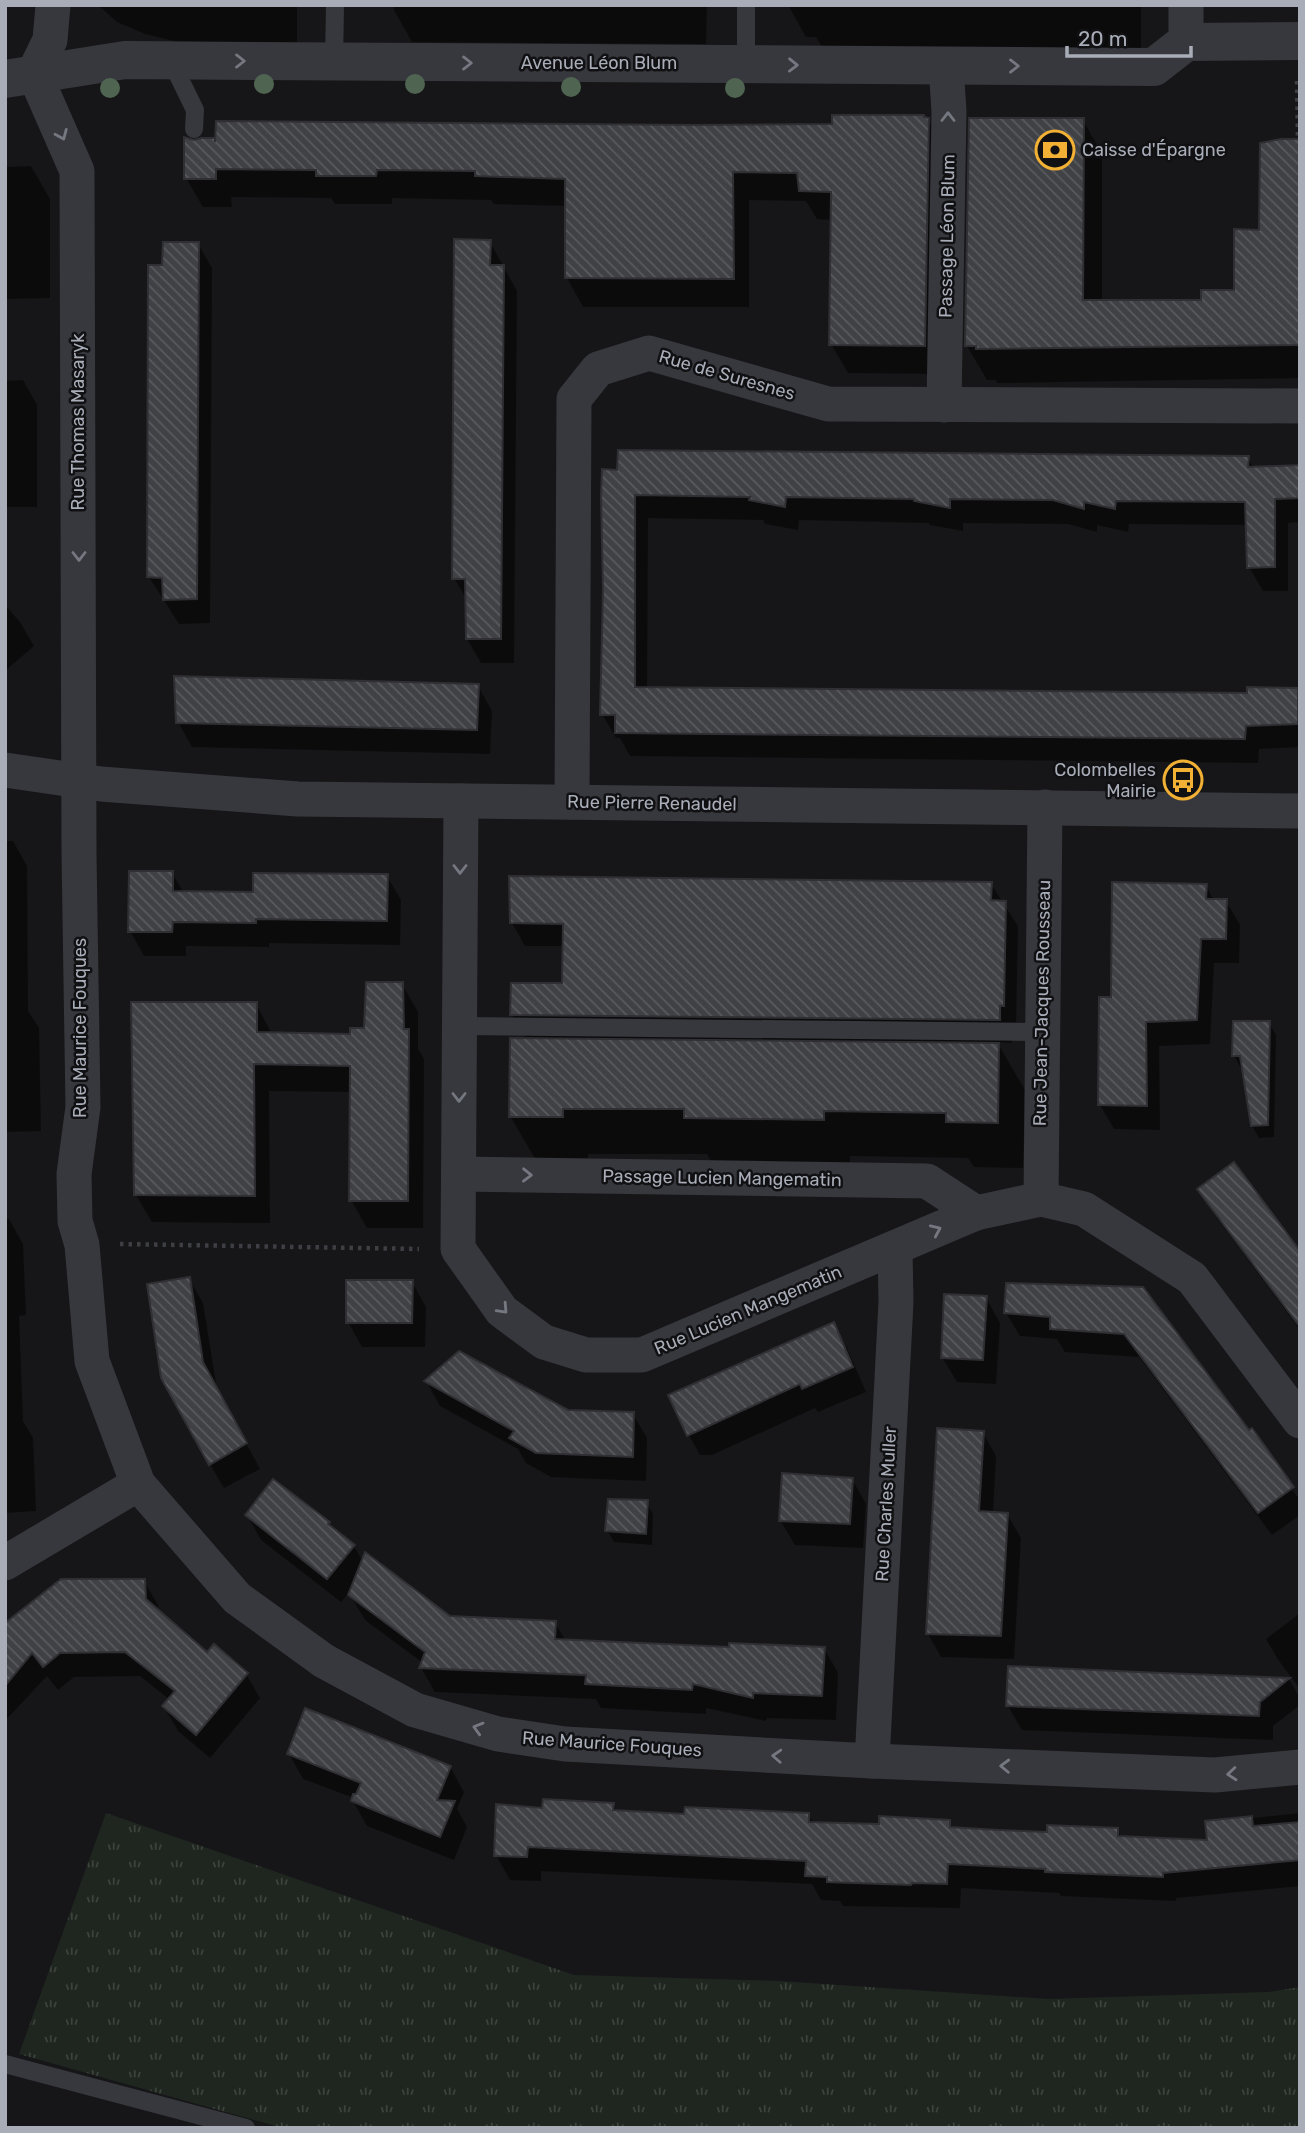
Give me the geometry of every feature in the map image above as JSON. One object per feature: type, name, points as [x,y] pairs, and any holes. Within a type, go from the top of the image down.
[{"type":"street","points":[[20,76],[50,40],[53,5]]},
{"type":"street","points":[[1186,24],[1300,41]]},
{"type":"street","name":"Avenue Léon Blum","points":[[20,76],[125,60],[1154,66],[1186,24]]},
{"type":"street","name":"Passage Léon Blum","points":[[944,405],[949,111],[946,66]]},
{"type":"street","name":"Rue Thomas Masaryk","points":[[20,76],[77,171],[80,781]]},
{"type":"street","name":"Rue de Suresnes","points":[[572,802],[574,399],[598,369],[649,353],[828,404],[1300,406]]},
{"type":"street","name":"Rue Pierre Renaudel","points":[[5,770],[138,788],[298,799],[1300,811]]},
{"type":"street","name":"Rue Maurice Fouques","points":[[80,781],[83,1107],[75,1174],[75,1221],[82,1245],[92,1361],[138,1484],[237,1598],[324,1661],[415,1710],[498,1734],[565,1744],[872,1761],[1215,1775],[1300,1767]]},
{"type":"street","name":"Rue Lucien Mangematin","points":[[461,801],[458,1249],[502,1311],[544,1342],[586,1355],[642,1355],[976,1213],[1041,1199],[1084,1209],[1192,1278],[1300,1421]]},
{"type":"street","name":"Rue Jean-Jacques Rousseau","points":[[1041,1199],[1045,807]]},
{"type":"street","name":"Passage Lucien Mangematin","points":[[459,1174],[927,1181],[976,1213]]},
{"type":"street","name":"Rue Charles Muller","points":[[872,1761],[896,1301],[895,1248]]},
{"type":"street","points":[[5,1563],[138,1484]]},
{"type":"lane","points":[[334,62],[335,5]]},
{"type":"lane","points":[[746,5],[746,64]]},
{"type":"lane","points":[[172,61],[195,110],[194,129]]},
{"type":"lane","points":[[460,1026],[1042,1032]]},
{"type":"lane","points":[[5,2064],[246,2128]]},
{"type":"path","points":[[1297,82],[1298,139]]},
{"type":"path","points":[[118,1244],[431,1249]]},
{"type":"green space","points":[[106,1813],[574,1975],[779,1981],[1048,1999],[1269,1992],[1300,1987],[1300,2128],[283,2128],[19,2054]]},
{"type":"building","points":[[832,115],[924,115],[929,118],[925,346],[829,345],[831,192],[799,191],[797,173],[733,172],[734,279],[565,278],[565,179],[475,176],[475,171],[377,170],[376,176],[316,176],[316,170],[216,169],[216,179],[184,179],[184,137],[194,140],[215,138],[215,142],[216,121],[832,124]]},
{"type":"building","points":[[969,118],[1084,118],[1083,300],[1201,300],[1201,290],[1234,290],[1234,229],[1259,230],[1260,143],[1300,139],[1300,345],[976,349],[976,346],[965,346]]},
{"type":"building","points":[[454,239],[491,240],[490,265],[504,265],[501,639],[466,639],[465,579],[452,579]]},
{"type":"building","points":[[163,242],[199,242],[197,599],[163,600],[162,578],[147,577],[148,265],[162,265]]},
{"type":"building","points":[[618,450],[1249,456],[1248,467],[1300,465],[1300,498],[1275,499],[1275,567],[1247,568],[1245,502],[1116,501],[1115,509],[1084,502],[1084,509],[1053,500],[950,499],[950,508],[914,499],[786,497],[785,507],[749,500],[750,497],[635,495],[635,687],[1247,693],[1247,687],[1298,688],[1298,724],[1246,726],[1245,739],[615,733],[615,715],[600,715],[603,591],[601,496],[602,469],[617,470]]},
{"type":"building","points":[[174,676],[479,684],[477,730],[176,723]]},
{"type":"building","points":[[129,871],[173,871],[173,891],[253,892],[253,873],[388,874],[387,921],[256,919],[256,923],[173,922],[172,932],[128,932]]},
{"type":"building","points":[[509,876],[992,882],[991,900],[1006,901],[1004,1006],[1000,1006],[1000,1020],[510,1015],[511,983],[562,983],[563,924],[510,923]]},
{"type":"building","points":[[1112,882],[1207,884],[1206,899],[1227,899],[1226,939],[1201,939],[1197,1020],[1146,1022],[1147,1106],[1098,1105],[1099,997],[1111,997]]},
{"type":"building","points":[[366,982],[403,982],[404,1029],[409,1029],[408,1201],[349,1201],[350,1066],[254,1064],[255,1196],[134,1195],[131,1002],[257,1002],[257,1032],[350,1034],[350,1028],[364,1028]]},
{"type":"building","points":[[1233,1021],[1270,1021],[1268,1125],[1251,1126],[1240,1056],[1232,1056]]},
{"type":"building","points":[[510,1038],[999,1043],[998,1123],[946,1122],[946,1113],[824,1111],[824,1120],[684,1118],[684,1109],[563,1109],[563,1117],[509,1117]]},
{"type":"building","points":[[1234,1162],[1300,1251],[1300,1327],[1197,1189]]},
{"type":"building","points":[[190,1277],[203,1362],[247,1443],[209,1465],[161,1378],[147,1284]]},
{"type":"building","points":[[346,1280],[413,1280],[412,1323],[346,1323]]},
{"type":"building","points":[[1006,1283],[1143,1287],[1294,1487],[1258,1513],[1124,1334],[1050,1329],[1050,1317],[1004,1313]]},
{"type":"building","points":[[944,1294],[987,1296],[983,1360],[941,1358]]},
{"type":"building","points":[[834,1322],[853,1367],[802,1389],[800,1384],[687,1436],[668,1395]]},
{"type":"building","points":[[459,1351],[568,1410],[634,1412],[633,1457],[536,1453],[509,1438],[514,1431],[424,1381]]},
{"type":"building","points":[[937,1428],[984,1431],[979,1511],[1008,1513],[1001,1636],[926,1634]]},
{"type":"building","points":[[782,1473],[853,1478],[850,1524],[779,1521]]},
{"type":"building","points":[[273,1479],[330,1522],[328,1524],[355,1545],[327,1579],[245,1515]]},
{"type":"building","points":[[608,1499],[648,1500],[646,1534],[605,1531]]},
{"type":"building","points":[[365,1552],[450,1616],[556,1621],[555,1639],[729,1647],[729,1643],[825,1647],[822,1696],[753,1693],[753,1698],[693,1684],[692,1690],[585,1684],[586,1675],[419,1668],[425,1652],[348,1595]]},
{"type":"building","points":[[61,1579],[145,1579],[146,1599],[207,1652],[214,1644],[248,1673],[196,1735],[162,1706],[175,1691],[125,1652],[60,1653],[43,1667],[32,1653],[5,1686],[5,1623]]},
{"type":"building","points":[[1008,1666],[1290,1678],[1260,1702],[1259,1716],[1006,1706]]},
{"type":"building","points":[[305,1708],[451,1766],[437,1800],[455,1801],[440,1837],[351,1801],[361,1783],[287,1754]]},
{"type":"building","points":[[543,1799],[614,1803],[613,1810],[684,1814],[685,1807],[809,1813],[809,1822],[879,1824],[879,1816],[950,1820],[950,1827],[1047,1832],[1047,1825],[1118,1828],[1118,1836],[1207,1840],[1205,1821],[1252,1816],[1253,1826],[1300,1822],[1300,1860],[1163,1873],[1163,1877],[1045,1872],[1045,1869],[948,1864],[947,1884],[911,1885],[827,1882],[827,1877],[805,1876],[806,1861],[528,1847],[527,1857],[494,1856],[496,1804],[542,1808]]},
{"type":"place","name":"Caisse d'Épargne","points":[[1055,150]]},
{"type":"place","name":"Colombelles Mairie","points":[[1183,780]]}]
